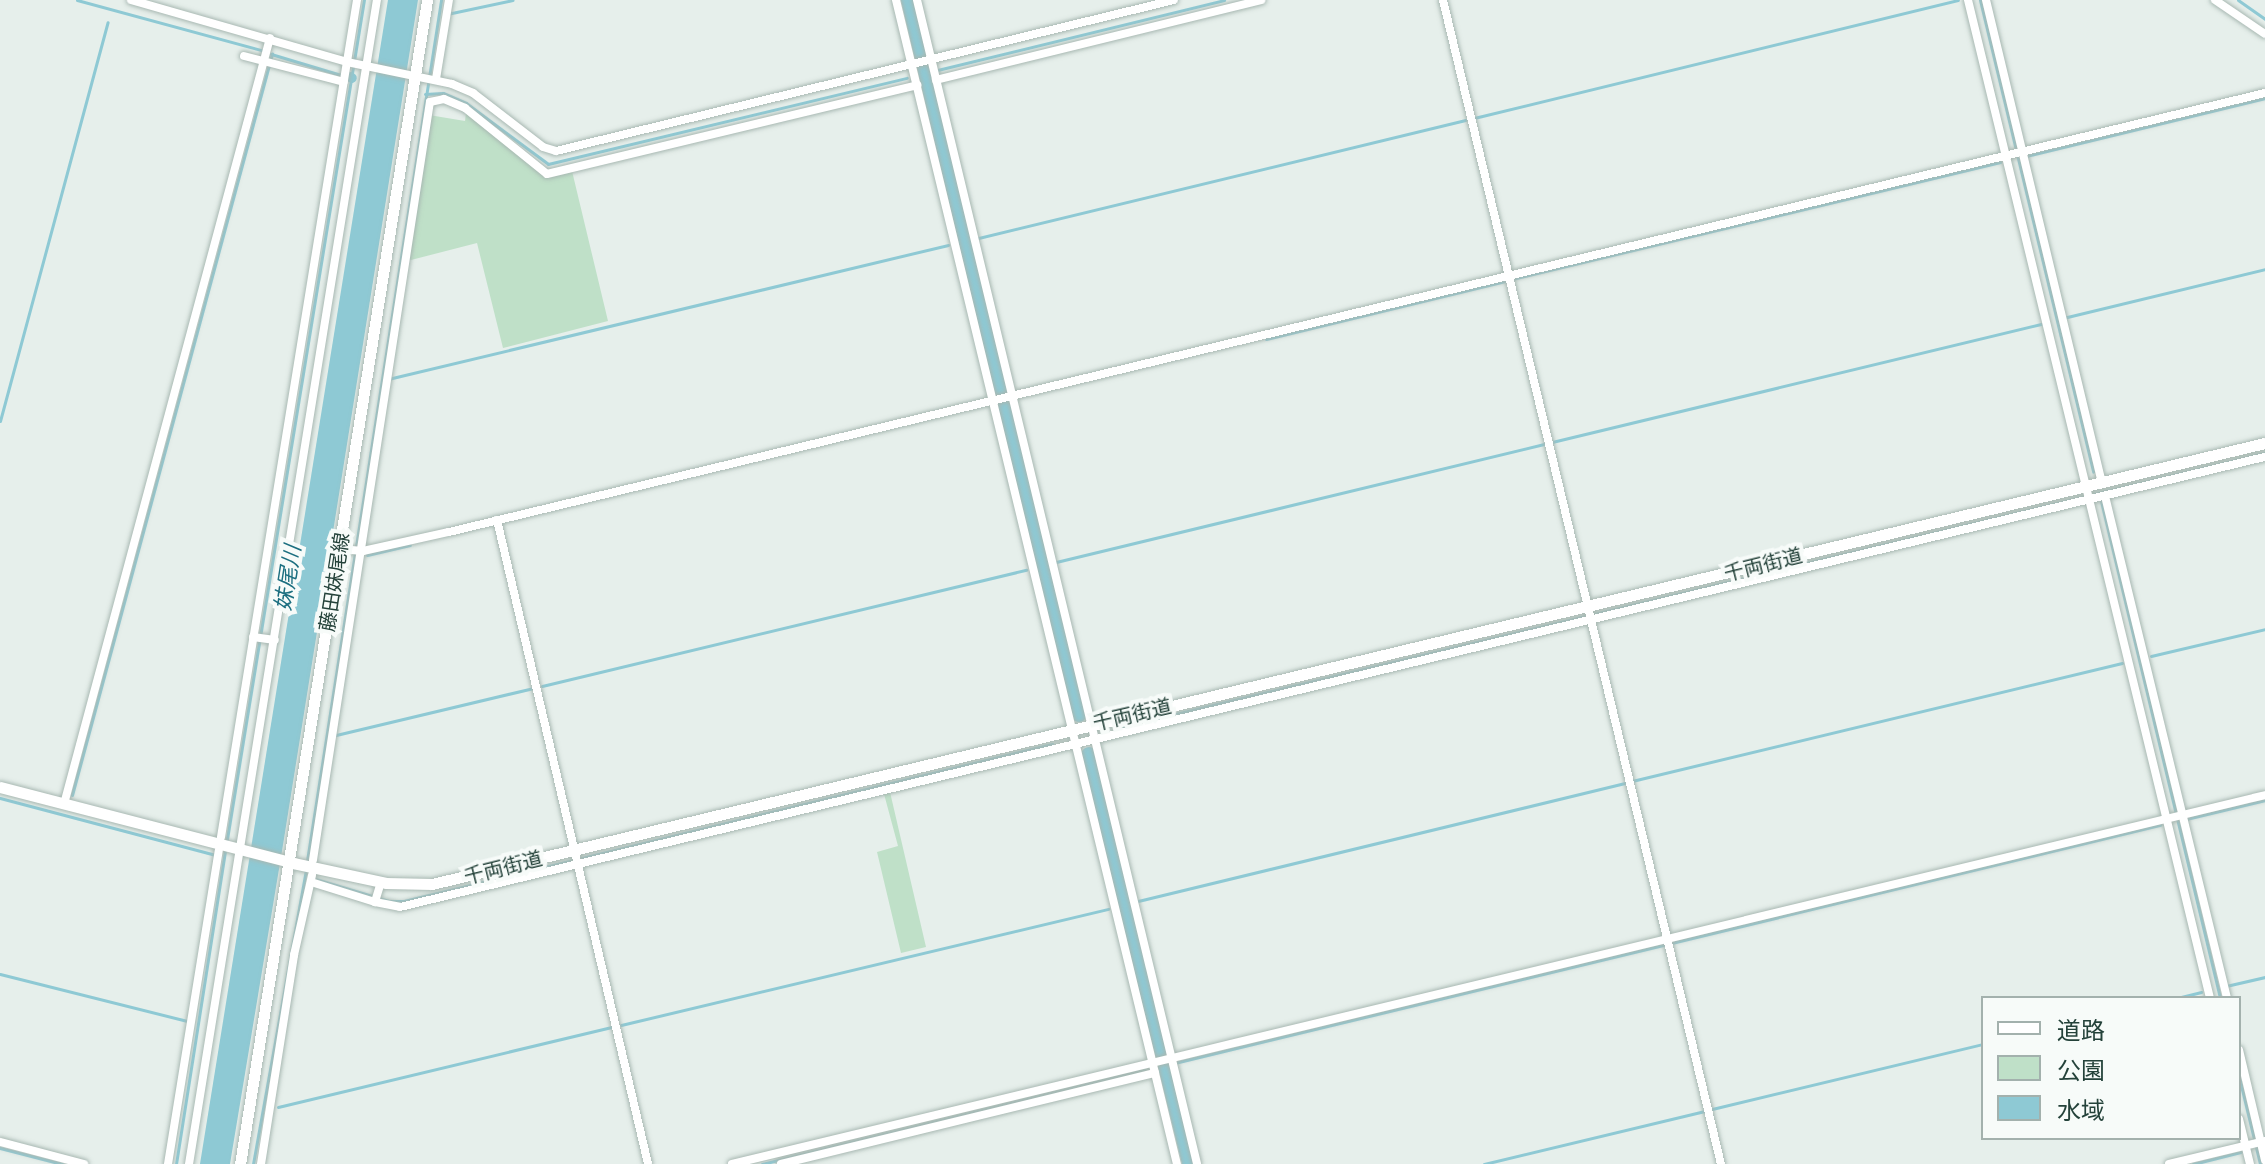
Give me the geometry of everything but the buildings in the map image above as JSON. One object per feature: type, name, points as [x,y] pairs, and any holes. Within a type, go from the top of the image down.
[{"type":"street","points":[[131,0],[344,82]]},
{"type":"street","points":[[189,1164],[240,850],[263,638],[344,82],[357,64],[357,0]]},
{"type":"street","points":[[221,837],[263,638],[357,64],[377,0]]},
{"type":"street","name":"藤田妹尾線","points":[[240,1164],[288,862],[351,551],[423,77],[427,0]]},
{"type":"street","points":[[423,77],[447,14],[449,0]]},
{"type":"street","points":[[896,0],[917,85],[966,234],[1002,397],[1049,560],[1094,739],[1155,1073],[1177,1164]]},
{"type":"street","points":[[917,0],[1073,744],[1171,1060],[1197,1164]]},
{"type":"street","points":[[932,69],[1174,0]]},
{"type":"street","points":[[313,860],[351,551],[387,379],[430,102],[452,101],[482,113],[547,174],[665,136],[914,65],[932,69],[1261,0]]},
{"type":"street","points":[[1443,0],[1721,1164]]},
{"type":"street","points":[[1968,0],[2018,154],[2057,317],[2086,486],[2136,654],[2218,985],[2226,996]]},
{"type":"street","points":[[1986,0],[2018,154],[2057,317],[2102,482]]},
{"type":"street","points":[[2215,0],[2265,34]]},
{"type":"street","points":[[64,804],[268,54]]},
{"type":"street","points":[[244,56],[268,54],[357,64],[423,77],[543,147],[556,151],[665,136],[917,85]]},
{"type":"street","points":[[351,551],[497,520],[2265,93]]},
{"type":"street","name":"千両街道","points":[[0,787],[288,862],[377,895],[575,858],[1090,724],[1588,614],[2265,443]]},
{"type":"street","points":[[261,1164],[294,955],[311,879],[377,895],[400,907],[575,858],[1073,744],[1588,614],[2265,457]]},
{"type":"street","points":[[2105,496],[2136,654],[2218,985],[2211,996]]},
{"type":"street","points":[[497,520],[648,1164]]},
{"type":"street","points":[[1034,564],[1049,560]]},
{"type":"street","points":[[732,1164],[1154,1061],[1171,1060],[1668,942],[2265,795]]},
{"type":"street","points":[[168,1164],[219,850]]},
{"type":"street","points":[[2241,1061],[2256,1143],[2250,1164]]},
{"type":"street","points":[[781,1164],[1155,1073]]},
{"type":"street","points":[[2241,1122],[2265,1160]]},
{"type":"street","points":[[0,1142],[84,1164]]},
{"type":"street","points":[[2169,1164],[2256,1143]]},
{"type":"green space","points":[[466,113],[544,175],[572,171],[608,321],[503,348],[477,243],[411,260],[406,257],[429,115],[465,121]]},
{"type":"green space","points":[[890,792],[926,947],[901,953],[877,852],[898,846],[884,794]]},
{"type":"water","name":"妹尾川","points":[[388,0],[418,0],[283,845],[230,1164],[200,1164]]},
{"type":"waterway","points":[[77,0],[265,51]]},
{"type":"waterway","points":[[227,839],[364,0]]},
{"type":"waterway","points":[[307,861],[441,0]]},
{"type":"waterway","points":[[447,14],[513,0]]},
{"type":"waterway","points":[[909,0],[1079,714]]},
{"type":"waterway","points":[[921,74],[1224,0]]},
{"type":"waterway","points":[[1474,118],[1958,0]]},
{"type":"waterway","points":[[1980,0],[2093,472]]},
{"type":"waterway","points":[[2238,0],[2265,19]]},
{"type":"waterway","points":[[0,421],[108,22]]},
{"type":"waterway","points":[[271,54],[341,75]]},
{"type":"waterway","points":[[72,795],[272,54]]},
{"type":"waterway","points":[[425,94],[443,93],[466,103],[548,164],[907,78]]},
{"type":"waterway","points":[[2026,156],[2265,98]]},
{"type":"waterway","points":[[962,242],[1465,120]]},
{"type":"waterway","points":[[1512,279],[2000,162]]},
{"type":"waterway","points":[[388,379],[948,245]]},
{"type":"waterway","points":[[2063,318],[2265,269]]},
{"type":"waterway","points":[[1266,339],[1505,281]]},
{"type":"waterway","points":[[1552,442],[2041,324]]},
{"type":"waterway","points":[[1056,562],[1544,444]]},
{"type":"waterway","points":[[2094,494],[2265,453]]},
{"type":"waterway","points":[[1117,728],[2082,497]]},
{"type":"waterway","points":[[2101,501],[2220,996]]},
{"type":"waterway","points":[[367,555],[410,545]]},
{"type":"waterway","points":[[1039,566],[1048,564]]},
{"type":"waterway","points":[[542,686],[1026,570]]},
{"type":"waterway","points":[[2151,656],[2265,629]]},
{"type":"waterway","points":[[1632,781],[2122,663]]},
{"type":"waterway","points":[[336,735],[533,688]]},
{"type":"waterway","points":[[312,878],[389,901],[404,901],[1052,744]]},
{"type":"waterway","points":[[1089,755],[1190,1164]]},
{"type":"waterway","points":[[1138,901],[1625,783]]},
{"type":"waterway","points":[[0,798],[215,855]]},
{"type":"waterway","points":[[2186,819],[2265,800]]},
{"type":"waterway","points":[[1162,1066],[2160,825]]},
{"type":"waterway","points":[[176,1164],[225,852]]},
{"type":"waterway","points":[[253,1164],[306,869]]},
{"type":"waterway","points":[[621,1025],[1108,909]]},
{"type":"waterway","points":[[0,974],[187,1021]]},
{"type":"waterway","points":[[2226,986],[2265,977]]},
{"type":"waterway","points":[[2185,996],[2201,992]]},
{"type":"waterway","points":[[278,1107],[612,1027]]},
{"type":"waterway","points":[[1712,1109],[1981,1044]]},
{"type":"waterway","points":[[762,1164],[1145,1070]]},
{"type":"waterway","points":[[2241,1085],[2260,1164]]},
{"type":"waterway","points":[[1484,1164],[1705,1111]]},
{"type":"waterway","points":[[0,1148],[62,1164]]},
{"type":"waterway","points":[[2193,1164],[2241,1152]]}]
